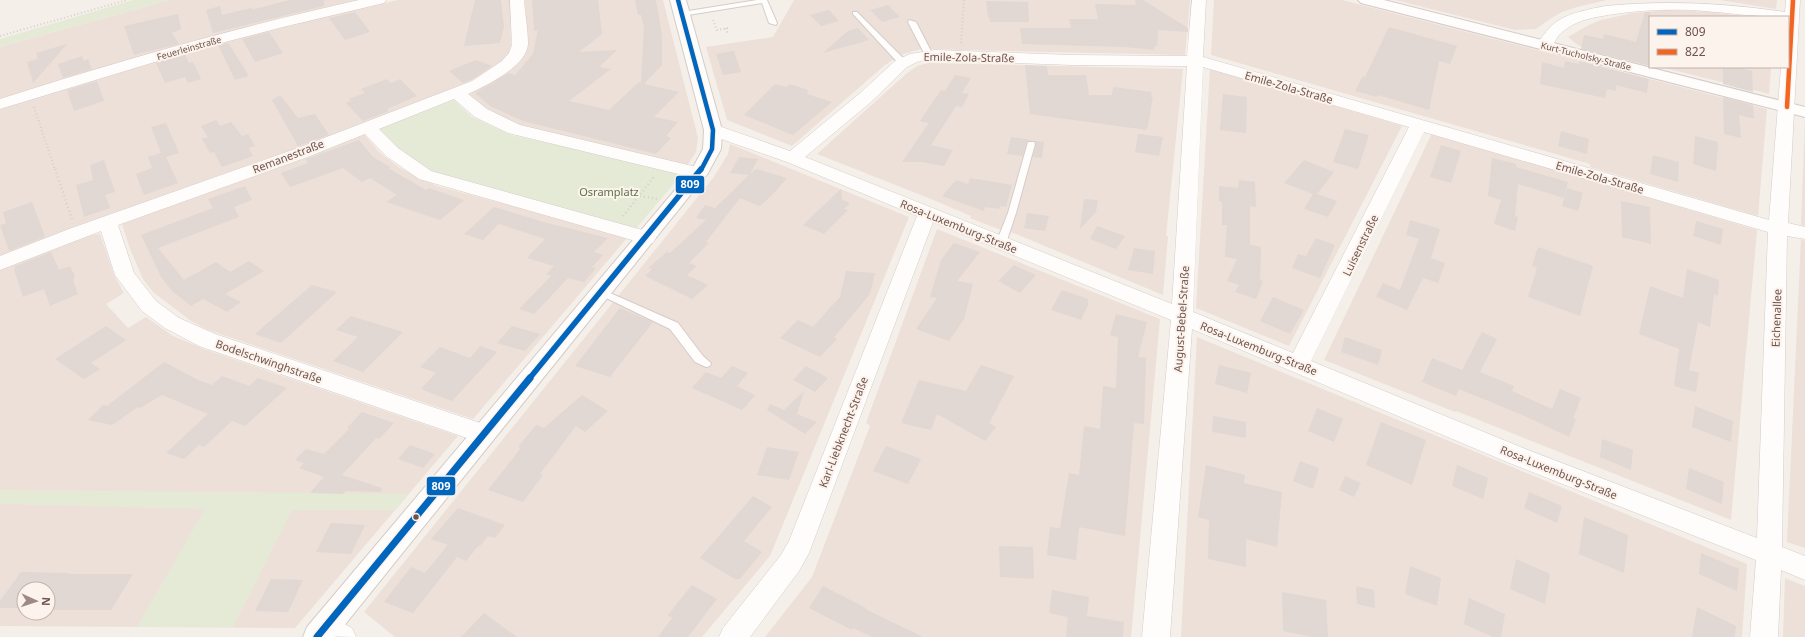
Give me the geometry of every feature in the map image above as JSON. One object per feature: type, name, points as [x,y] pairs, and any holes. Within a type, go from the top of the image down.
[{"type":"main road","name":"Kurt-Tucholsky-Straße","points":[[1366,0],[1796,109]]},
{"type":"main road","points":[[328,634],[484,434],[699,174],[712,148],[713,130],[680,7]]},
{"type":"street","name":"Feuerleinstraße","points":[[0,104],[289,20],[379,0]]},
{"type":"street","name":"Remanestraße","points":[[0,263],[76,233],[304,152],[478,84],[499,72],[519,49],[517,0]]},
{"type":"street","name":"August-Bebel-Straße","points":[[1156,637],[1182,316],[1195,61],[1200,0]]},
{"type":"street","name":"Eichenallee","points":[[1764,637],[1769,555],[1778,227],[1796,109],[1793,0]]},
{"type":"street","points":[[1544,45],[1558,28],[1580,16],[1612,8],[1658,3],[1702,5],[1781,16]]},
{"type":"street","name":"Emile-Zola-Straße","points":[[793,158],[865,98],[903,63],[916,57],[929,55],[1072,60],[1195,61],[1209,63],[1759,224],[1805,233]]},
{"type":"street","points":[[457,93],[481,113],[514,128],[699,174]]},
{"type":"street","name":"Luisenstraße","points":[[1298,364],[1326,312],[1419,124]]},
{"type":"street","points":[[368,126],[392,152],[425,175],[646,238]]},
{"type":"street","name":"Rosa-Luxemburg-Straße","points":[[713,130],[793,158],[1182,316],[1515,455],[1805,568]]},
{"type":"street","name":"Karl-Liebknecht-Straße","points":[[733,637],[790,563],[800,545],[927,213]]},
{"type":"street","name":"Bodelschwinghstraße","points":[[108,222],[125,275],[150,306],[172,323],[207,340],[484,434]]},
{"type":"lane","points":[[680,7],[710,10],[738,3],[764,1],[773,23]]},
{"type":"lane","points":[[855,13],[903,63]]},
{"type":"lane","points":[[912,22],[929,55]]},
{"type":"lane","points":[[1001,243],[1012,213],[1031,144]]},
{"type":"lane","points":[[601,292],[674,326],[699,360],[706,363]]},
{"type":"path","points":[[0,36],[127,0]]},
{"type":"path","points":[[961,56],[964,0]]},
{"type":"path","points":[[710,10],[717,30],[727,28],[727,32],[730,32]]},
{"type":"path","points":[[30,95],[76,233]]},
{"type":"path","points":[[613,229],[663,165]]},
{"type":"shaded area","points":[[169,0],[363,0],[0,100],[0,47]]},
{"type":"shaded area","points":[[398,0],[510,0],[511,46],[508,55],[503,61],[481,76],[365,124],[71,228],[0,256],[0,108],[254,33]]},
{"type":"shaded area","points":[[525,0],[663,0],[698,138],[696,152],[686,167],[519,126],[477,104],[469,94],[506,72],[527,47]]},
{"type":"shaded area","points":[[794,0],[1190,0],[1185,55],[921,49],[901,55],[885,65],[792,146],[727,120],[706,47],[773,37]]},
{"type":"shaded area","points":[[1214,0],[1342,0],[1767,109],[1758,216],[1590,167],[1590,164],[1211,55]]},
{"type":"shaded area","points":[[1395,0],[1607,0],[1562,12],[1536,29],[1515,30]]},
{"type":"shaded area","points":[[1720,0],[1777,0],[1776,9]]},
{"type":"shaded area","points":[[1669,10],[1710,12],[1744,16],[1649,16],[1649,64],[1579,46],[1568,37],[1601,20],[1633,13]]},
{"type":"shaded area","points":[[928,63],[1183,69],[1166,236],[1168,236],[1163,295],[1011,232],[1011,234],[970,218],[971,216],[931,199],[817,154],[906,74],[917,66]]},
{"type":"shaded area","points":[[1665,68],[1771,68],[1769,94]]},
{"type":"shaded area","points":[[1210,69],[1402,126],[1289,346],[1196,308]]},
{"type":"shaded area","points":[[1805,119],[1805,226],[1801,225]]},
{"type":"shaded area","points":[[1432,133],[1757,230],[1731,520],[1324,360]]},
{"type":"shaded area","points":[[364,134],[379,152],[400,168],[437,186],[628,237],[473,419],[208,330],[191,321],[153,292],[143,279],[130,249],[122,224]]},
{"type":"shaded area","points":[[730,144],[909,217],[770,556],[702,637],[395,637],[364,612],[713,178],[728,154]]},
{"type":"shaded area","points":[[937,229],[1160,319],[1131,637],[765,637],[812,577],[870,426],[866,423]]},
{"type":"shaded area","points":[[100,234],[114,275],[124,293],[106,304],[128,328],[146,317],[173,336],[204,349],[458,436],[295,628],[0,626],[0,270],[91,235]]},
{"type":"shaded area","points":[[1801,239],[1805,241],[1805,548],[1787,542]]},
{"type":"shaded area","points":[[1197,337],[1747,564],[1742,637],[1181,637]]},
{"type":"shaded area","points":[[1785,578],[1805,586],[1805,637],[1783,637]]},
{"type":"green space","points":[[133,0],[169,0],[0,47],[0,39]]},
{"type":"green space","name":"Osramplatz","points":[[454,100],[472,117],[511,135],[683,173],[634,231],[430,173],[397,152],[378,132],[379,128]]},
{"type":"green space","points":[[0,490],[409,494],[395,510],[292,510],[233,627],[137,627],[205,509],[0,504]]},
{"type":"building","points":[[290,0],[324,0],[324,6],[213,33],[206,10],[220,6],[222,15],[251,8],[255,10]]},
{"type":"building","points":[[475,0],[501,0],[504,27],[500,43],[464,46]]},
{"type":"building","points":[[532,0],[598,0],[602,34],[579,52],[617,50],[599,67],[611,69],[569,101],[609,110],[639,82],[641,83],[644,26],[641,15],[638,15],[635,0],[656,0],[662,35],[662,65],[644,84],[679,92],[654,117],[678,122],[666,136],[671,138],[656,154],[523,121],[490,106],[475,93],[509,73],[515,75],[533,54],[538,30],[534,31]]},
{"type":"building","points":[[1135,0],[1143,0],[1188,28],[1188,32],[1158,30],[1157,46],[1155,46],[1154,50],[1125,47],[1022,44],[1020,28],[1071,28],[1069,19],[1098,19],[1095,4],[1136,5]]},
{"type":"building","points":[[986,1],[1028,2],[1029,22],[990,22]]},
{"type":"building","points":[[888,5],[900,17],[882,22],[870,10]]},
{"type":"building","points":[[829,10],[839,21],[821,26],[810,15]]},
{"type":"building","points":[[355,12],[370,32],[345,40],[329,18]]},
{"type":"building","points":[[1645,12],[1650,12],[1649,66],[1581,49],[1584,35],[1603,39],[1604,34],[1636,42]]},
{"type":"building","points":[[178,14],[181,29],[172,33],[179,44],[134,55],[124,26]]},
{"type":"building","points":[[1389,27],[1457,46],[1450,64],[1439,61],[1429,110],[1378,95],[1377,97],[1355,91],[1363,76],[1365,77]]},
{"type":"building","points":[[858,28],[869,40],[823,53],[848,31]]},
{"type":"building","points":[[269,32],[283,53],[255,62],[242,39]]},
{"type":"building","points":[[228,43],[249,76],[235,80],[218,45]]},
{"type":"building","points":[[67,44],[33,83],[27,62],[38,59],[36,53]]},
{"type":"building","points":[[734,51],[741,72],[723,75],[716,54]]},
{"type":"building","points":[[185,54],[189,63],[193,62],[201,79],[188,83],[185,77],[165,83],[156,63]]},
{"type":"building","points":[[82,56],[84,61],[88,59],[92,69],[63,78],[58,64]]},
{"type":"building","points":[[476,60],[492,66],[471,80],[463,83],[449,71]]},
{"type":"building","points":[[1565,61],[1579,64],[1579,61],[1649,79],[1647,93],[1616,85],[1616,91],[1607,89],[1605,98],[1540,84],[1542,62],[1564,68]]},
{"type":"building","points":[[1025,65],[1047,66],[1048,75],[1086,75],[1089,95],[1112,95],[1113,87],[1152,92],[1151,97],[1153,97],[1147,130],[1030,114]]},
{"type":"building","points":[[1723,68],[1741,68],[1752,71],[1753,92],[1723,84]]},
{"type":"building","points":[[955,75],[971,78],[962,93],[969,94],[962,107],[956,106],[931,145],[953,150],[944,166],[922,162],[902,162],[929,123],[920,121],[941,90],[945,91]]},
{"type":"building","points":[[387,79],[391,83],[400,79],[417,96],[387,109],[389,111],[363,121],[346,103],[351,101],[349,99],[365,93],[361,89]]},
{"type":"building","points":[[97,81],[104,101],[74,111],[67,90]]},
{"type":"building","points":[[775,84],[786,87],[790,84],[808,90],[807,94],[832,102],[793,135],[744,115]]},
{"type":"building","points":[[1223,94],[1247,97],[1246,133],[1220,130]]},
{"type":"building","points":[[280,95],[298,118],[315,114],[329,135],[298,146],[272,100]]},
{"type":"building","points":[[1723,97],[1753,105],[1754,119],[1739,115],[1741,138],[1724,134]]},
{"type":"building","points":[[216,120],[220,126],[231,122],[242,136],[248,134],[255,146],[249,148],[253,156],[222,167],[214,152],[210,153],[202,139],[208,137],[201,126]]},
{"type":"building","points":[[166,123],[179,153],[166,157],[178,183],[144,195],[136,174],[152,168],[148,157],[161,153],[151,127]]},
{"type":"building","points":[[1345,129],[1369,135],[1358,169],[1333,162]]},
{"type":"building","points":[[1561,131],[1589,139],[1587,154],[1558,146]]},
{"type":"building","points":[[1138,134],[1163,137],[1159,156],[1135,152]]},
{"type":"building","points":[[1695,136],[1718,142],[1716,171],[1693,164]]},
{"type":"building","points":[[1011,137],[1032,140],[1027,141],[1023,156],[1007,154]]},
{"type":"building","points":[[359,140],[373,157],[390,167],[388,168],[426,190],[429,188],[464,200],[440,220],[386,202],[397,195],[370,178],[362,182],[343,168],[290,187],[281,173],[308,163],[306,159]]},
{"type":"building","points":[[1034,141],[1044,142],[1042,158],[1033,157],[1036,144]]},
{"type":"building","points":[[1441,145],[1461,151],[1451,183],[1430,177]]},
{"type":"building","points":[[1653,155],[1679,162],[1678,182],[1650,174]]},
{"type":"building","points":[[739,157],[758,159],[750,174],[756,169],[787,178],[760,206],[740,198],[706,242],[709,243],[689,263],[697,266],[687,275],[708,285],[692,299],[645,276],[652,269],[648,268],[667,252],[670,253],[706,220],[696,218],[705,205],[715,208],[749,175],[730,173]]},
{"type":"building","points":[[1492,158],[1516,164],[1516,167],[1568,182],[1564,198],[1518,184],[1515,216],[1518,217],[1515,231],[1494,224],[1501,200],[1488,196]]},
{"type":"building","points":[[104,160],[115,192],[105,195],[110,208],[84,217],[76,185],[93,180],[90,165]]},
{"type":"building","points":[[1304,160],[1334,172],[1317,194],[1337,201],[1328,217],[1304,209],[1313,194],[1284,183]]},
{"type":"building","points":[[970,178],[1012,185],[1006,207],[1000,206],[999,209],[985,207],[984,211],[942,196],[956,180],[968,184]]},
{"type":"building","points":[[1239,180],[1255,182],[1256,207],[1250,206],[1250,245],[1261,247],[1260,280],[1263,281],[1256,299],[1235,292],[1239,285],[1227,281],[1237,259],[1225,257],[1227,225],[1222,225],[1222,202],[1219,201],[1219,186],[1238,188]]},
{"type":"building","points":[[245,186],[252,200],[234,207],[239,217],[158,248],[184,280],[216,262],[230,272],[249,261],[264,271],[225,294],[241,302],[227,312],[203,299],[191,306],[172,291],[161,277],[141,235],[213,208],[208,199]]},
{"type":"building","points":[[1567,188],[1583,193],[1578,211],[1562,206]]},
{"type":"building","points":[[841,189],[842,200],[850,203],[844,209],[848,210],[824,234],[803,225]]},
{"type":"building","points":[[1084,199],[1098,200],[1096,212],[1080,229]]},
{"type":"building","points":[[1621,201],[1650,207],[1651,244],[1622,237]]},
{"type":"building","points":[[32,202],[45,237],[9,251],[0,225],[6,223],[3,212]]},
{"type":"building","points":[[494,207],[547,223],[608,238],[594,252],[603,255],[592,267],[596,268],[584,282],[568,278],[534,314],[519,309],[551,276],[546,274],[554,266],[527,258],[545,239],[499,224],[483,240],[464,234]]},
{"type":"building","points":[[1027,213],[1049,216],[1045,231],[1024,228]]},
{"type":"building","points":[[1410,220],[1440,229],[1431,258],[1445,263],[1438,283],[1423,278],[1407,310],[1376,297],[1383,283],[1400,290],[1419,239],[1406,235]]},
{"type":"building","points":[[1696,221],[1723,229],[1721,245],[1693,236]]},
{"type":"building","points":[[1097,226],[1125,236],[1116,249],[1090,239]]},
{"type":"building","points":[[1316,238],[1335,245],[1320,278],[1292,268],[1298,254],[1306,256]]},
{"type":"building","points":[[954,243],[980,252],[957,281],[973,284],[964,319],[949,341],[916,329],[937,298],[930,297],[941,260]]},
{"type":"building","points":[[1538,247],[1593,266],[1580,316],[1528,297],[1537,268],[1532,266]]},
{"type":"building","points":[[1134,248],[1155,251],[1153,274],[1128,270]]},
{"type":"building","points":[[51,252],[59,270],[70,266],[75,277],[73,280],[78,294],[50,306],[44,289],[23,297],[14,269],[15,266]]},
{"type":"building","points":[[1014,265],[1036,275],[1020,293],[998,281]]},
{"type":"building","points":[[1687,269],[1719,280],[1718,296],[1714,294],[1710,327],[1698,322],[1689,370],[1699,373],[1696,392],[1674,386],[1679,349],[1639,334],[1650,286],[1683,298]]},
{"type":"building","points":[[846,271],[875,273],[870,294],[834,337],[837,339],[820,357],[780,338],[798,320],[813,327],[840,297]]},
{"type":"building","points":[[312,285],[337,292],[281,343],[255,334]]},
{"type":"building","points":[[1062,290],[1088,299],[1088,305],[1081,320],[1051,310]]},
{"type":"building","points":[[1273,297],[1304,310],[1290,334],[1260,321]]},
{"type":"building","points":[[620,308],[653,322],[610,377],[575,366]]},
{"type":"building","points":[[1116,314],[1147,322],[1138,357],[1146,358],[1144,424],[1134,423],[1125,536],[1079,527],[1076,560],[1047,555],[1050,527],[1060,528],[1069,473],[1079,475],[1084,426],[1100,429],[1103,386],[1116,388],[1118,337],[1110,335]]},
{"type":"building","points":[[351,316],[403,332],[363,372],[333,361],[358,337],[336,330]]},
{"type":"building","points":[[106,326],[126,340],[91,363],[100,369],[84,379],[55,359]]},
{"type":"building","points":[[512,326],[540,334],[525,351],[497,343]]},
{"type":"building","points":[[1482,332],[1497,339],[1480,372],[1514,386],[1512,391],[1552,409],[1560,389],[1581,398],[1573,418],[1576,419],[1569,437],[1527,417],[1459,389],[1456,396],[1422,382],[1432,358],[1462,370]]},
{"type":"building","points":[[1345,337],[1382,350],[1378,365],[1341,352]]},
{"type":"building","points":[[480,346],[497,352],[452,401],[421,389],[436,373],[420,367],[440,347],[470,358]]},
{"type":"building","points":[[164,362],[198,380],[212,385],[222,376],[249,386],[258,378],[287,388],[245,426],[232,421],[204,447],[199,445],[184,459],[166,453],[208,414],[162,395],[140,408],[138,407],[112,425],[88,420],[103,405],[107,406]]},
{"type":"building","points":[[981,365],[1014,376],[989,423],[996,427],[985,441],[937,414],[931,430],[901,423],[919,380],[966,391]]},
{"type":"building","points":[[1219,365],[1251,373],[1247,393],[1215,384]]},
{"type":"building","points":[[732,366],[748,373],[737,386],[755,395],[742,410],[692,388],[706,372],[721,378]]},
{"type":"building","points":[[806,366],[828,378],[815,392],[793,380]]},
{"type":"building","points":[[804,391],[797,414],[817,422],[805,434],[767,410],[770,404],[784,410]]},
{"type":"building","points":[[582,395],[608,411],[585,432],[576,426],[540,474],[543,475],[523,502],[488,490],[521,448],[518,447],[536,425],[544,428]]},
{"type":"building","points":[[1695,406],[1733,421],[1731,442],[1692,427]]},
{"type":"building","points":[[1317,408],[1343,419],[1334,442],[1308,431]]},
{"type":"building","points":[[362,412],[394,423],[379,439],[376,438],[342,475],[382,488],[381,492],[346,491],[342,494],[310,493],[324,477],[299,468],[304,463],[295,460],[306,449],[324,454],[349,429],[347,428]]},
{"type":"building","points":[[1213,416],[1246,422],[1246,438],[1212,432]]},
{"type":"building","points":[[1381,422],[1426,440],[1412,485],[1366,465]]},
{"type":"building","points":[[1602,439],[1633,450],[1631,470],[1600,457]]},
{"type":"building","points":[[410,445],[435,454],[423,468],[398,459]]},
{"type":"building","points":[[886,446],[921,459],[908,484],[873,471]]},
{"type":"building","points":[[767,447],[799,452],[789,480],[757,475]]},
{"type":"building","points":[[1300,461],[1319,468],[1313,489],[1293,481]]},
{"type":"building","points":[[1206,465],[1245,475],[1244,483],[1282,492],[1277,547],[1246,539],[1246,567],[1208,559],[1209,520],[1198,517]]},
{"type":"building","points":[[1457,465],[1488,478],[1483,499],[1452,486]]},
{"type":"building","points":[[1689,468],[1724,482],[1722,504],[1686,489]]},
{"type":"building","points":[[1345,476],[1361,483],[1354,497],[1339,490]]},
{"type":"building","points":[[1529,492],[1562,506],[1557,523],[1524,508]]},
{"type":"building","points":[[753,496],[772,507],[744,541],[762,552],[740,579],[735,579],[700,558]]},
{"type":"building","points":[[458,508],[505,525],[495,538],[488,536],[466,561],[457,557],[413,613],[384,602],[411,567],[425,573],[448,545],[431,539]]},
{"type":"building","points":[[1584,517],[1628,535],[1624,573],[1579,554]]},
{"type":"building","points":[[331,523],[365,525],[351,554],[316,552]]},
{"type":"building","points":[[999,546],[1033,547],[1034,579],[1000,577]]},
{"type":"building","points":[[1701,553],[1739,569],[1737,591],[1699,574]]},
{"type":"building","points":[[1516,559],[1550,574],[1545,604],[1510,589]]},
{"type":"building","points":[[1410,566],[1441,578],[1437,606],[1405,594]]},
{"type":"building","points":[[21,572],[133,574],[111,610],[56,610],[56,581],[16,581],[16,608],[0,608],[0,601]]},
{"type":"building","points":[[271,579],[303,580],[288,612],[255,611]]},
{"type":"building","points":[[692,585],[717,599],[688,637],[658,637],[672,618],[668,615]]},
{"type":"building","points":[[823,586],[866,608],[865,609],[923,637],[872,637],[853,628],[852,630],[809,608]]},
{"type":"building","points":[[1356,586],[1374,590],[1375,608],[1357,604]]},
{"type":"building","points":[[1052,590],[1089,597],[1087,616],[1124,622],[1123,637],[1066,637],[1068,617],[1049,613]]},
{"type":"building","points":[[1282,592],[1326,600],[1328,637],[1312,637],[1283,631]]},
{"type":"building","points":[[1469,598],[1505,614],[1501,637],[1493,637],[1464,624]]},
{"type":"building","points":[[1697,607],[1736,626],[1735,637],[1692,637]]},
{"type":"building","points":[[484,613],[517,637],[461,637]]},
{"type":"transit line","name":"809","points":[[317,637],[699,173],[712,149],[713,130],[678,0]]},
{"type":"transit line","name":"822","points":[[1787,107],[1793,0]]}]
